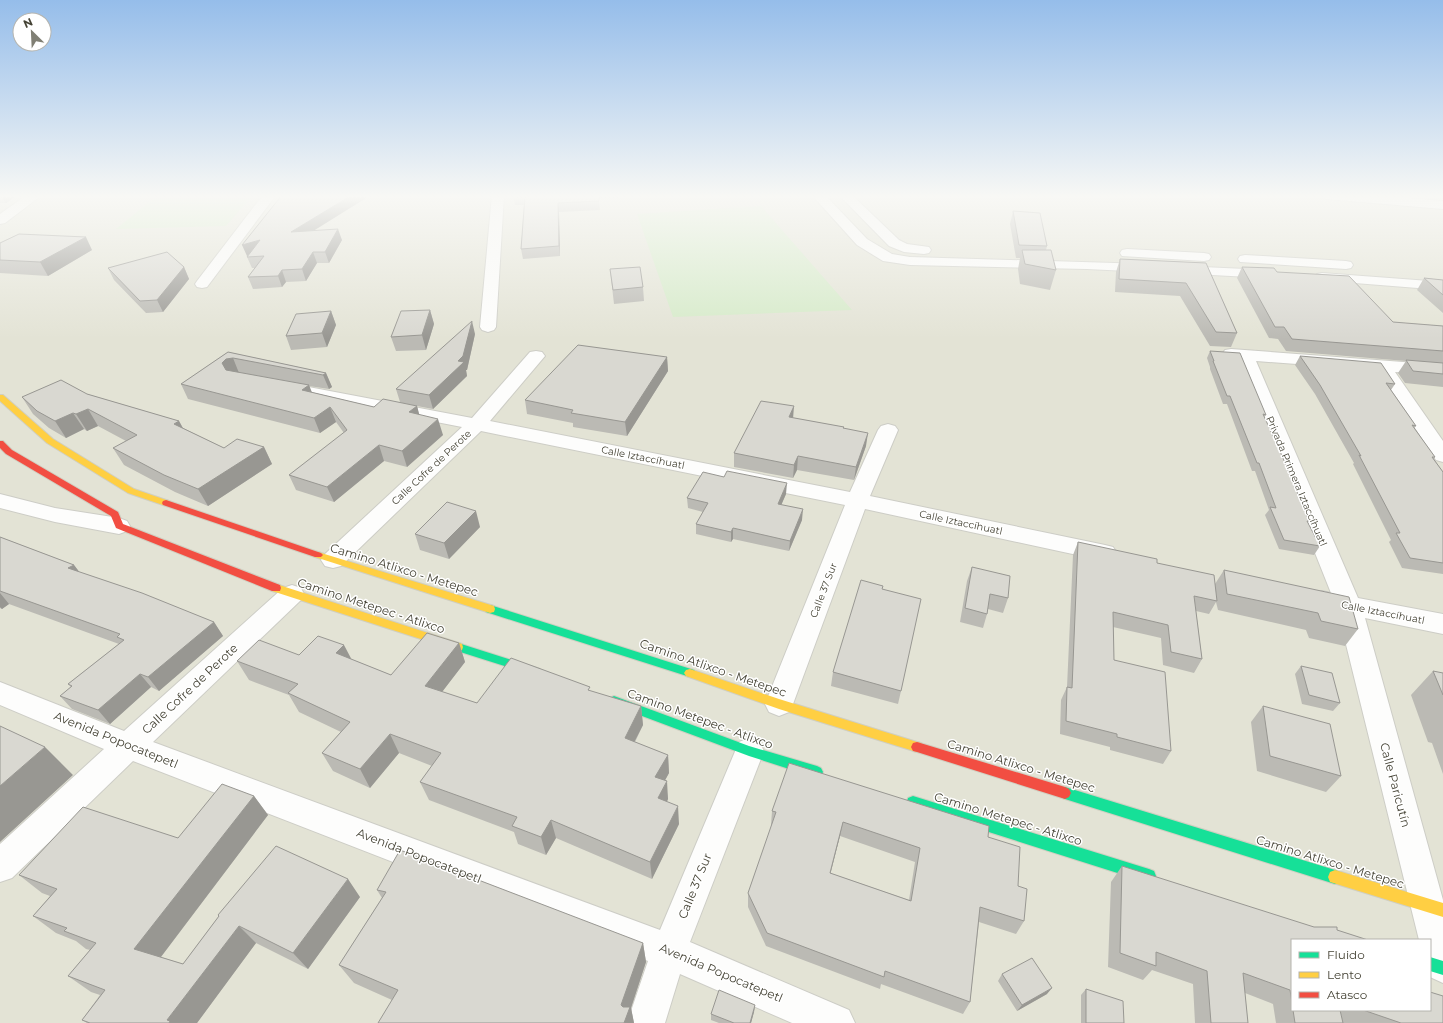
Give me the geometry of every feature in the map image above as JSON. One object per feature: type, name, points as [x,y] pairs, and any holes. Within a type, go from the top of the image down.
[{"type":"main road","name":"Camino Atlixco - Metepec","points":[[0,397],[50,442],[131,491],[333,560],[631,653],[779,704],[1435,907]]},
{"type":"main road","points":[[3,451],[115,514],[119,526]]},
{"type":"main road","name":"Camino Metepec - Atlixco","points":[[119,526],[292,594],[548,676]]},
{"type":"main road","name":"Camino Metepec - Atlixco","points":[[607,698],[749,751],[825,775]]},
{"type":"main road","name":"Camino Metepec - Atlixco","points":[[908,801],[1157,879]]},
{"type":"main road","points":[[1431,964],[1443,968]]},
{"type":"street","points":[[202,284],[234,243]]},
{"type":"street","points":[[488,327],[494,243]]},
{"type":"street","points":[[863,243],[888,258],[910,261],[1087,265],[1162,269],[1358,266]]},
{"type":"street","points":[[894,243],[904,248],[919,250],[1073,251]]},
{"type":"street","points":[[1113,253],[1216,258]]},
{"type":"street","points":[[1232,258],[1287,268],[1305,276],[1443,286]]},
{"type":"street","points":[[1214,352],[1244,356],[1443,370]]},
{"type":"street","name":"Calle Cofre de Perote","points":[[333,560],[477,424],[536,356]]},
{"type":"street","name":"Privada Primera Iztaccíhuatl","points":[[1244,356],[1349,606]]},
{"type":"street","points":[[1382,365],[1443,456]]},
{"type":"street","name":"Calle Iztaccíhuatl","points":[[277,386],[858,499],[1123,557]]},
{"type":"street","name":"Calle 37 Sur","points":[[779,704],[858,499],[888,430]]},
{"type":"street","points":[[0,501],[55,515],[119,526]]},
{"type":"street","name":"Calle Cofre de Perote","points":[[0,866],[292,594]]},
{"type":"street","name":"Calle Iztaccíhuatl","points":[[1302,596],[1443,624]]},
{"type":"street","name":"Calle Paricutín","points":[[1349,606],[1435,907],[1443,965]]},
{"type":"street","name":"Avenida Popocatepetl","points":[[0,693],[128,746],[669,951],[836,1023]]},
{"type":"street","name":"Calle 37 Sur","points":[[646,1023],[669,951],[749,751]]},
{"type":"shaded area","points":[[0,243],[1443,243],[1443,1023],[0,1023]]},
{"type":"green space","points":[[647,243],[793,243],[852,310],[673,317]]},
{"type":"building","points":[[0,243],[75,243],[40,262],[0,260]]},
{"type":"building","points":[[258,243],[330,243],[325,252],[313,252],[302,269],[282,270],[278,276],[248,277],[264,256],[247,257]]},
{"type":"building","points":[[521,243],[559,243],[559,246],[521,249]]},
{"type":"building","points":[[1019,243],[1046,243],[1047,246],[1019,245]]},
{"type":"building","points":[[1022,250],[1051,250],[1056,270],[1025,264]]},
{"type":"building","points":[[167,252],[184,267],[157,300],[140,301],[108,268]]},
{"type":"building","points":[[1120,259],[1206,263],[1237,333],[1216,332],[1186,283],[1119,279]]},
{"type":"building","points":[[640,267],[643,287],[613,290],[610,269]]},
{"type":"building","points":[[1242,267],[1274,268],[1277,272],[1349,276],[1393,322],[1443,326],[1443,351],[1292,339],[1284,327],[1275,327]]},
{"type":"building","points":[[1424,278],[1443,280],[1443,295]]},
{"type":"building","points":[[430,310],[422,335],[391,337],[401,311]]},
{"type":"building","points":[[331,311],[322,333],[286,336],[296,314]]},
{"type":"building","points":[[472,321],[463,356],[458,361],[464,362],[429,395],[396,389]]},
{"type":"building","points":[[578,345],[667,357],[625,422],[571,413],[573,410],[525,400]]},
{"type":"building","points":[[1210,351],[1240,353],[1266,415],[1263,414],[1309,521],[1307,521],[1320,546],[1284,540],[1270,507],[1276,508],[1259,463],[1257,463],[1230,396],[1227,396]]},
{"type":"building","points":[[228,352],[326,373],[323,375],[233,358],[226,359],[222,363],[226,370],[309,385],[302,390],[374,407],[383,399],[417,406],[409,412],[438,419],[402,451],[379,445],[327,487],[289,475],[347,430],[330,407],[314,418],[181,384]]},
{"type":"building","points":[[1300,356],[1381,363],[1395,384],[1386,383],[1416,426],[1412,425],[1435,457],[1432,457],[1443,472],[1443,563],[1410,558],[1396,533],[1400,533],[1359,455],[1361,456],[1320,385]]},
{"type":"building","points":[[1406,360],[1443,363],[1443,374],[1413,371]]},
{"type":"building","points":[[61,380],[87,394],[179,421],[174,424],[224,448],[237,439],[264,447],[198,489],[164,475],[113,448],[137,435],[88,409],[76,414],[73,413],[55,421],[37,411],[22,397]]},
{"type":"building","points":[[761,401],[794,406],[789,417],[868,433],[856,467],[798,456],[794,465],[734,453]]},
{"type":"building","points":[[727,471],[787,483],[778,504],[803,509],[790,541],[733,528],[731,532],[696,524],[708,503],[687,498],[703,472],[724,477]]},
{"type":"building","points":[[447,502],[476,511],[444,543],[415,534]]},
{"type":"building","points":[[0,537],[74,565],[68,568],[142,593],[214,622],[148,677],[140,674],[98,710],[60,696],[72,686],[68,684],[124,640],[117,637],[120,634],[0,591]]},
{"type":"building","points":[[1078,542],[1157,559],[1157,563],[1214,575],[1217,601],[1194,596],[1202,659],[1171,652],[1168,625],[1113,612],[1114,660],[1165,672],[1171,751],[1117,737],[1117,734],[1066,721],[1067,687],[1072,688]]},
{"type":"building","points":[[972,567],[1010,576],[1008,598],[990,594],[987,614],[965,608]]},
{"type":"building","points":[[1224,570],[1349,597],[1358,629],[1321,621],[1318,613],[1227,594]]},
{"type":"building","points":[[861,580],[883,586],[882,589],[921,599],[901,691],[833,672]]},
{"type":"building","points":[[427,633],[459,643],[425,686],[477,703],[511,658],[590,687],[588,690],[641,706],[625,738],[668,755],[655,777],[667,781],[658,798],[678,806],[650,862],[551,820],[541,837],[512,826],[517,817],[420,782],[441,753],[390,734],[360,769],[322,753],[350,722],[288,693],[298,684],[237,661],[259,640],[299,655],[318,636],[344,645],[336,653],[391,675]]},
{"type":"building","points":[[1301,666],[1332,673],[1340,703],[1309,695]]},
{"type":"building","points":[[1433,671],[1443,673],[1443,695]]},
{"type":"building","points":[[1263,706],[1330,724],[1341,776],[1270,756]]},
{"type":"building","points":[[0,726],[45,747],[0,786]]},
{"type":"building","points":[[789,763],[989,826],[988,837],[1020,847],[1018,886],[1027,889],[1024,921],[980,907],[970,1002],[885,971],[884,977],[767,933],[748,893],[776,812],[772,811]],"holes":[[[843,822],[920,848],[911,901],[830,873]]]},
{"type":"building","points":[[222,784],[254,796],[134,949],[183,964],[219,916],[218,915],[276,846],[348,879],[293,953],[239,926],[167,1020],[170,1021],[169,1023],[90,1023],[82,1020],[105,990],[68,976],[96,943],[64,931],[67,928],[33,916],[57,889],[19,875],[83,807],[178,838]]},
{"type":"building","points":[[400,850],[643,943],[621,1005],[623,1007],[630,1007],[624,1023],[378,1023],[398,990],[339,965],[386,892],[377,890]]},
{"type":"building","points":[[1122,866],[1314,927],[1337,927],[1337,930],[1365,939],[1291,939],[1291,996],[1290,990],[1243,973],[1248,1023],[1211,1023],[1207,971],[1156,952],[1156,966],[1120,953]]},
{"type":"building","points":[[1032,958],[1052,988],[1022,1005],[1002,974]]},
{"type":"building","points":[[1086,989],[1123,1001],[1124,1023],[1086,1023]]},
{"type":"building","points":[[719,990],[755,1005],[750,1023],[734,1023],[711,1014]]},
{"type":"building","points":[[1431,992],[1443,996],[1443,1023],[1401,1023],[1366,1011],[1431,1011]]},
{"type":"building","points":[[1293,1011],[1340,1011],[1343,1023],[1295,1023]]},
{"type":"traffic: fast","points":[[490,609],[690,673]]},
{"type":"traffic: fast","points":[[458,647],[536,672]]},
{"type":"traffic: fast","points":[[614,701],[749,751],[817,772]]},
{"type":"traffic: fast","points":[[1065,793],[1335,877]]},
{"type":"traffic: fast","points":[[913,802],[1149,876]]},
{"type":"traffic: fast","points":[[1431,964],[1443,968]]},
{"type":"traffic: slow","points":[[0,397],[50,441],[131,491],[166,503]]},
{"type":"traffic: slow","points":[[318,555],[490,609]]},
{"type":"traffic: slow","points":[[276,588],[458,647]]},
{"type":"traffic: slow","points":[[690,673],[779,704],[917,747]]},
{"type":"traffic: slow","points":[[1335,877],[1443,910]]},
{"type":"traffic: jam","points":[[0,443],[9,452],[115,514],[119,526],[276,588]]},
{"type":"traffic: jam","points":[[166,503],[318,555]]},
{"type":"traffic: jam","points":[[917,747],[1065,793]]}]
